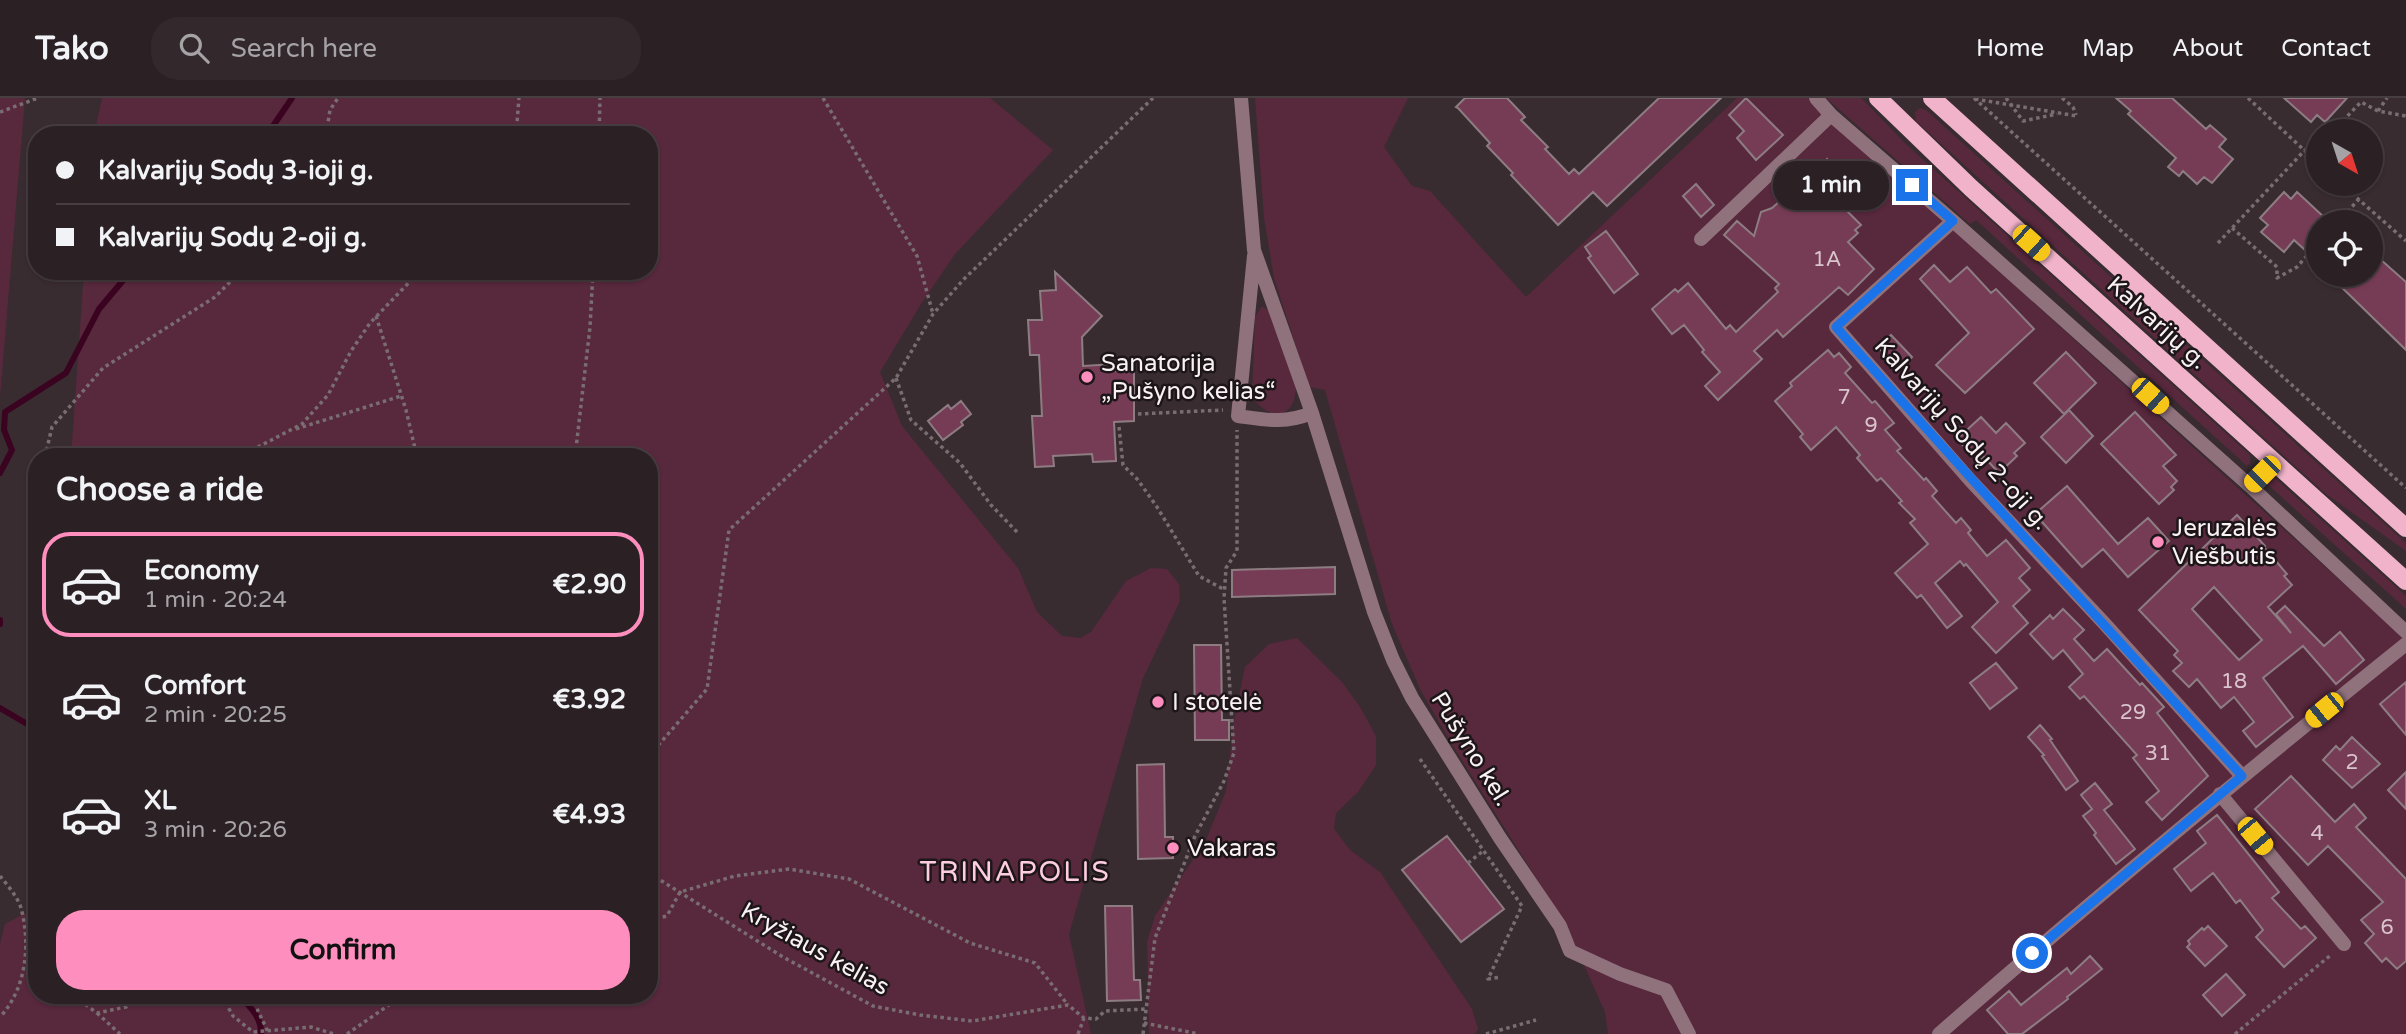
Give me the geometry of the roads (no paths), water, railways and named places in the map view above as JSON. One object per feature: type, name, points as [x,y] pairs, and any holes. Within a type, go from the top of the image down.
[{"type":"main road","name":"Kalvarijų g.","points":[[1932,98],[1995,158],[2406,528]]},
{"type":"main road","name":"Kalvarijų g.","points":[[1885,101],[1971,188],[2406,581]]},
{"type":"street","name":"Pušyno kel.","points":[[1241,98],[1254,250],[1238,413],[1280,422],[1312,413]]},
{"type":"street","points":[[1816,98],[1830,115],[2250,486],[2406,632]]},
{"type":"street","points":[[1701,239],[1830,115]]},
{"type":"street","name":"Kalvarijų Sodų 2-oji g.","points":[[1953,221],[1836,327],[1970,480],[2105,623],[2242,776]]},
{"type":"street","name":"Pušyno kel.","points":[[1254,250],[1312,413],[1374,612],[1412,698],[1500,838],[1560,926],[1570,951],[1620,974],[1667,990],[1689,1034]]},
{"type":"street","points":[[2250,486],[2274,462]]},
{"type":"street","points":[[1939,1034],[2069,920],[2406,644]]},
{"type":"street","points":[[2220,794],[2344,944]]},
{"type":"waterway","points":[[273,126],[292,98]]},
{"type":"waterway","points":[[0,473],[12,450],[4,430],[5,412],[66,373],[99,309],[123,280]]},
{"type":"waterway","points":[[0,708],[28,724]]},
{"type":"waterway","points":[[247,1004],[257,1018],[261,1034]]},
{"type":"place","name":"Sanatorija „Pušyno kelias“","points":[[1087,377]]},
{"type":"place","name":"Jeruzalės Viešbutis","points":[[2158,542]]},
{"type":"place","name":"I stotelė","points":[[1158,702]]},
{"type":"place","name":"Vakaras","points":[[1173,848]]},
{"type":"district","name":"TRINAPOLIS","points":[[1015,872]]}]
